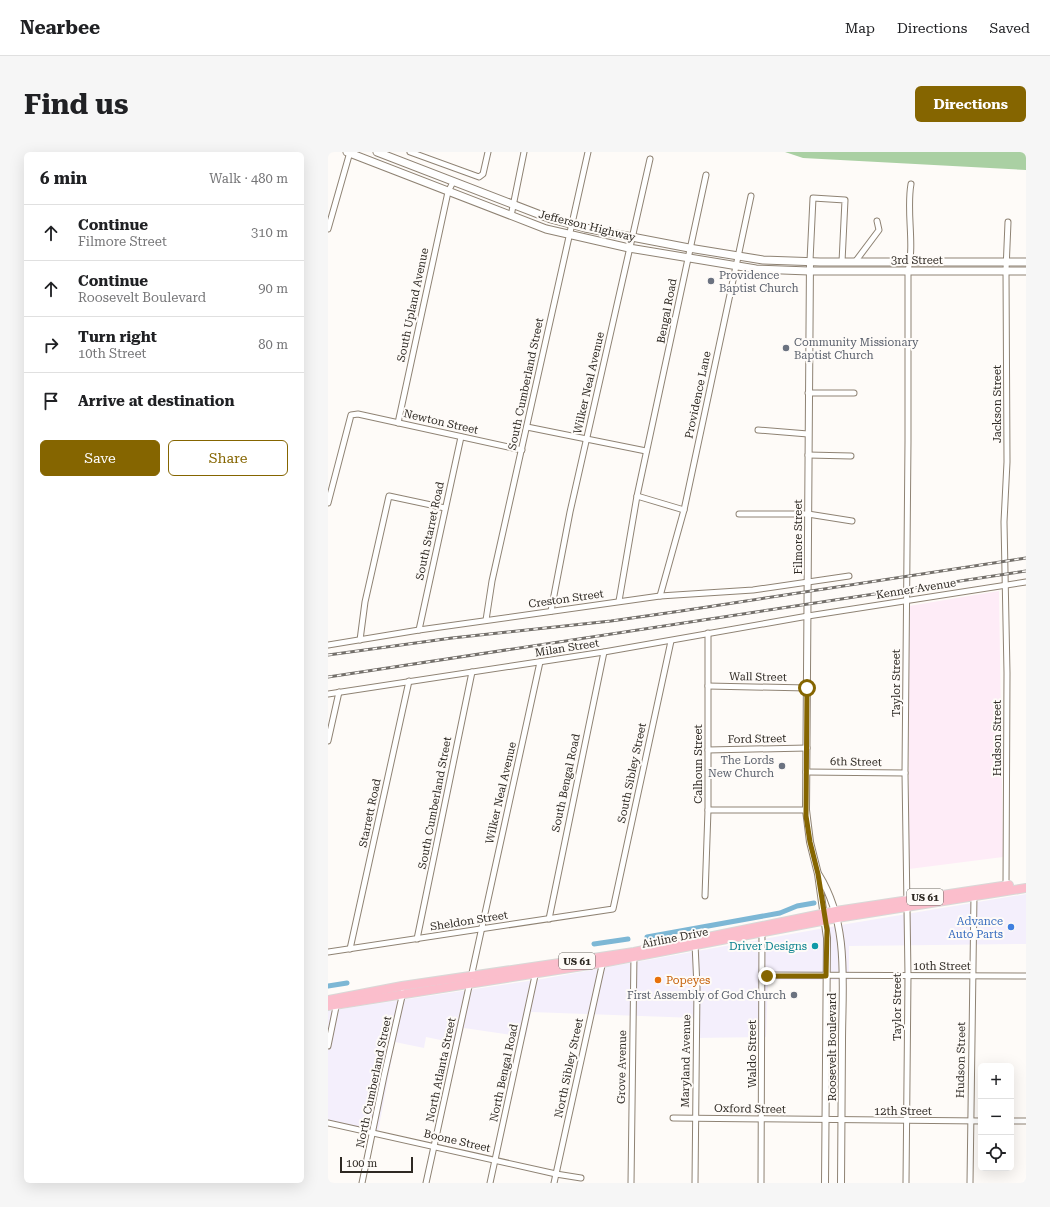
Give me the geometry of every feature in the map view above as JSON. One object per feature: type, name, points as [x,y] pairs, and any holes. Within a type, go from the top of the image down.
[{"type":"highway","name":"Airline Drive","points":[[403,990],[470,984],[536,970],[634,955],[836,914],[1006,888],[1026,882]]},
{"type":"highway","name":"Airline Drive","points":[[1006,888],[1026,888]]},
{"type":"highway","name":"Airline Drive","points":[[328,1000],[334,1003],[472,975],[536,970]]},
{"type":"main road","name":"Jefferson Highway","points":[[349,152],[448,192],[546,229],[629,248],[688,258],[756,268],[809,271]]},
{"type":"main road","name":"Jefferson Highway","points":[[377,152],[512,204],[571,224],[689,248],[737,256],[763,260],[810,261]]},
{"type":"main road","name":"3rd Street","points":[[810,261],[1026,262]]},
{"type":"main road","name":"3rd Street","points":[[809,271],[1026,271]]},
{"type":"street","points":[[328,229],[349,152]]},
{"type":"street","points":[[410,152],[479,177],[483,174],[488,152]]},
{"type":"street","points":[[510,216],[524,152]]},
{"type":"street","name":"South Cumberland Street","points":[[486,620],[492,581],[588,152]]},
{"type":"street","name":"Wilker Neal Avenue","points":[[551,611],[587,438],[650,159]]},
{"type":"street","name":"Bengal Road","points":[[646,450],[706,175]]},
{"type":"street","name":"South Upland Avenue","points":[[398,422],[448,192],[453,182]]},
{"type":"street","name":"Taylor Street","points":[[906,1183],[908,976],[905,773],[908,271],[910,261],[908,201],[911,184]]},
{"type":"street","name":"Providence Lane","points":[[660,596],[684,510],[735,265],[751,196]]},
{"type":"street","name":"Filmore Street","points":[[825,917],[818,874],[810,842],[806,810],[809,271],[813,198],[845,200],[842,262]]},
{"type":"street","points":[[855,262],[879,230],[877,221]]},
{"type":"street","name":"Jackson Street","points":[[1005,585],[1004,522],[1007,462],[1006,270],[1008,222]]},
{"type":"street","points":[[808,393],[854,393]]},
{"type":"street","name":"Newton Street","points":[[328,503],[350,415],[355,414],[398,422],[522,450]]},
{"type":"street","points":[[527,427],[646,450],[619,601]]},
{"type":"street","points":[[758,430],[808,434]]},
{"type":"street","name":"South Starret Road","points":[[419,630],[461,437]]},
{"type":"street","points":[[808,455],[851,456]]},
{"type":"street","points":[[360,640],[365,602],[389,496],[445,508]]},
{"type":"street","points":[[637,496],[684,510]]},
{"type":"street","points":[[739,514],[808,514],[852,521]]},
{"type":"street","name":"Creston Street","points":[[328,645],[419,630],[619,601],[660,596],[752,590],[849,576]]},
{"type":"street","name":"Kenner Avenue","points":[[808,616],[1026,582]]},
{"type":"street","name":"Hudson Street","points":[[1005,585],[1007,673],[1006,888]]},
{"type":"street","name":"Milan Street","points":[[328,694],[604,652],[671,641],[708,632],[808,616]]},
{"type":"street","name":"Calhoun Street","points":[[705,896],[708,810],[708,632]]},
{"type":"street","name":"South Sibley Street","points":[[613,909],[671,641]]},
{"type":"street","name":"South Bengal Road","points":[[549,919],[604,652]]},
{"type":"street","name":"Wilker Neal Avenue","points":[[472,975],[540,662]]},
{"type":"street","name":"South Cumberland Street","points":[[416,939],[472,672]]},
{"type":"street","name":"Starrett Road","points":[[350,949],[409,681]]},
{"type":"street","name":"Wall Street","points":[[708,686],[807,688]]},
{"type":"street","points":[[328,741],[339,692]]},
{"type":"street","name":"Ford Street","points":[[708,750],[807,748]]},
{"type":"street","name":"6th Street","points":[[806,772],[905,773]]},
{"type":"street","points":[[708,810],[806,810]]},
{"type":"street","name":"Filmore Street","points":[[818,874],[829,893],[836,914]]},
{"type":"street","name":"Hudson Street","points":[[970,1183],[974,893]]},
{"type":"street","name":"Sheldon Street","points":[[328,952],[613,909]]},
{"type":"street","name":"Roosevelt Boulevard","points":[[836,914],[842,976],[841,1183]]},
{"type":"street","name":"Roosevelt Boulevard","points":[[825,917],[827,938],[825,1183]]},
{"type":"street","name":"Waldo Street","points":[[761,1183],[762,929]]},
{"type":"street","name":"Maryland Avenue","points":[[695,943],[695,1183]]},
{"type":"street","name":"Grove Avenue","points":[[631,1183],[634,955]]},
{"type":"street","name":"North Sibley Street","points":[[554,1183],[603,960]]},
{"type":"street","name":"North Bengal Road","points":[[490,1183],[536,970]]},
{"type":"street","name":"North Atlanta Street","points":[[426,1183],[472,975]]},
{"type":"street","name":"10th Street","points":[[762,976],[1026,976]]},
{"type":"street","name":"North Cumberland Street","points":[[362,1183],[403,990]]},
{"type":"street","points":[[328,1046],[334,1003]]},
{"type":"street","name":"Oxford Street","points":[[673,1118],[826,1121]]},
{"type":"street","name":"12th Street","points":[[826,1121],[978,1121]]},
{"type":"street","points":[[1014,1121],[1026,1121]]},
{"type":"street","name":"Boone Street","points":[[328,1123],[556,1174],[581,1178]]},
{"type":"shaded area","points":[[999,591],[1003,857],[909,869],[909,606]]},
{"type":"shaded area","points":[[1026,894],[1026,944],[849,946],[849,980],[768,980],[766,1037],[696,1038],[696,1018],[531,1012],[526,1037],[464,1028],[460,1044],[426,1037],[424,1048],[395,1042],[377,1137],[328,1126],[328,1011],[542,979],[847,924]]},
{"type":"green space","points":[[785,152],[1026,152],[1026,170],[803,158]]},
{"type":"waterway","points":[[647,937],[780,913],[797,906],[814,903]]},
{"type":"waterway","points":[[594,944],[628,939]]},
{"type":"waterway","points":[[328,986],[347,983]]},
{"type":"railway","points":[[328,655],[452,638],[611,621],[1026,558]]},
{"type":"railway","points":[[328,677],[1026,571]]},
{"type":"place","name":"Providence Baptist Church","points":[[711,281]]},
{"type":"place","name":"Community Missionary Baptist Church","points":[[786,348]]},
{"type":"place","name":"The Lords New Church","points":[[782,766]]},
{"type":"place","name":"Advance Auto Parts","points":[[1011,927]]},
{"type":"place","name":"Driver Designs","points":[[815,946]]},
{"type":"place","name":"Popeyes","points":[[658,980]]},
{"type":"place","name":"First Assembly of God Church","points":[[794,995]]},
{"type":"route","points":[[767,976],[826,976],[827,930],[818,874],[810,842],[806,816],[807,688]]}]
